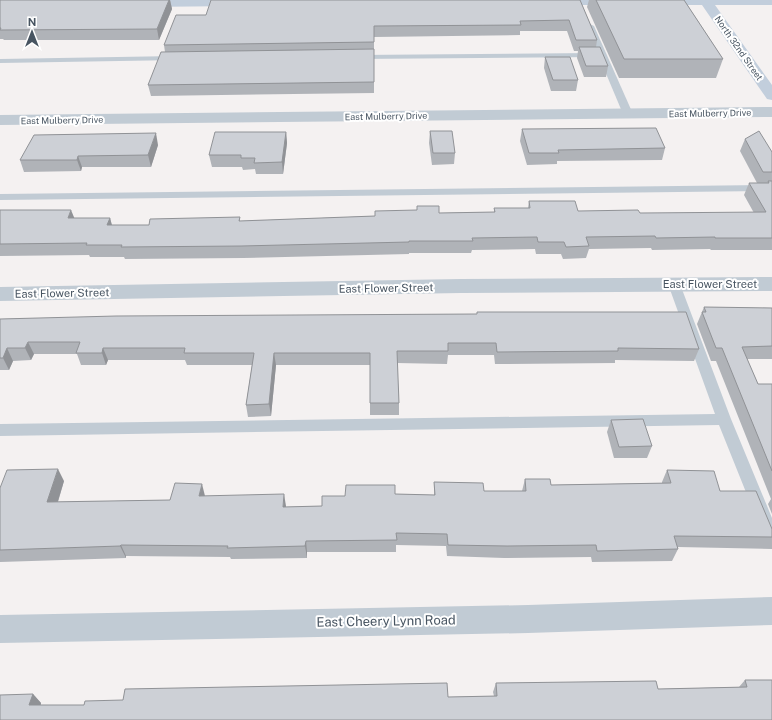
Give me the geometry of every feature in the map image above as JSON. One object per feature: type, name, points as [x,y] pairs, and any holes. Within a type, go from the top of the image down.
[{"type":"main road","name":"North 32nd Street","points":[[705,0],[772,96]]},
{"type":"main road","points":[[644,1],[766,0]]},
{"type":"main road","points":[[126,3],[198,1],[252,2]]},
{"type":"main road","points":[[540,1],[581,4],[628,1]]},
{"type":"street","name":"East Mulberry Drive","points":[[0,120],[772,112]]},
{"type":"street","name":"East Flower Street","points":[[0,294],[674,284],[772,284]]},
{"type":"street","name":"East Cheery Lynn Road","points":[[0,629],[512,619],[772,611]]},
{"type":"lane","points":[[588,21],[628,114]]},
{"type":"lane","points":[[347,57],[602,54]]},
{"type":"lane","points":[[0,60],[188,58]]},
{"type":"lane","points":[[0,197],[772,188]]},
{"type":"lane","points":[[674,284],[724,419],[772,537]]},
{"type":"lane","points":[[0,430],[724,419]]},
{"type":"building","points":[[0,0],[169,0],[157,29],[0,30]]},
{"type":"building","points":[[211,0],[580,0],[597,40],[576,40],[569,20],[520,21],[521,25],[374,26],[374,42],[164,45],[176,15],[206,15]]},
{"type":"building","points":[[596,0],[684,0],[723,59],[624,59]]},
{"type":"building","points":[[579,47],[600,47],[608,66],[586,66]]},
{"type":"building","points":[[374,49],[374,82],[148,85],[161,52]]},
{"type":"building","points":[[545,57],[570,57],[578,80],[553,80]]},
{"type":"building","points":[[656,128],[665,148],[558,150],[559,153],[529,153],[522,129]]},
{"type":"building","points":[[430,131],[452,131],[455,153],[433,153]]},
{"type":"building","points":[[759,131],[772,152],[772,172],[763,172],[745,139]]},
{"type":"building","points":[[215,132],[286,132],[282,162],[254,163],[255,158],[241,158],[241,155],[209,155]]},
{"type":"building","points":[[156,133],[148,155],[78,156],[77,160],[20,160],[34,135]]},
{"type":"building","points":[[768,181],[772,181],[772,238],[656,238],[655,236],[586,237],[589,246],[566,247],[564,242],[538,242],[537,237],[472,238],[473,241],[409,241],[241,246],[121,247],[122,245],[86,245],[87,243],[0,244],[0,210],[71,210],[68,218],[110,218],[107,225],[149,225],[150,219],[240,217],[239,221],[375,216],[375,211],[417,210],[417,206],[439,206],[439,213],[495,212],[494,208],[530,208],[529,201],[575,201],[578,211],[638,210],[640,213],[766,212],[749,183],[769,183]]},
{"type":"building","points":[[704,307],[772,308],[772,346],[742,347],[758,384],[772,384],[772,471],[722,348],[716,348],[702,312],[706,312]]},
{"type":"building","points":[[477,312],[686,312],[699,349],[618,348],[618,351],[497,352],[496,343],[448,343],[448,351],[397,351],[399,403],[370,403],[370,353],[274,353],[269,404],[246,405],[254,353],[184,353],[185,348],[103,348],[102,353],[76,353],[80,342],[28,342],[25,348],[7,348],[3,358],[0,358],[0,319],[116,316],[477,314]]},
{"type":"building","points":[[643,419],[652,446],[619,447],[611,420]]},
{"type":"building","points":[[58,469],[47,502],[170,500],[175,483],[202,484],[199,496],[284,494],[283,507],[322,506],[322,496],[345,496],[346,485],[395,485],[395,494],[435,495],[434,482],[483,483],[484,491],[526,491],[525,479],[550,479],[551,485],[671,483],[667,470],[714,471],[720,491],[756,491],[772,529],[772,537],[674,536],[678,549],[597,551],[596,545],[448,545],[447,534],[396,533],[397,540],[306,541],[305,546],[227,548],[228,546],[121,545],[0,550],[0,488],[7,470]]},
{"type":"building","points":[[745,680],[772,680],[772,720],[0,720],[0,695],[33,694],[29,705],[84,705],[85,701],[123,700],[125,689],[447,683],[448,697],[497,696],[496,683],[656,681],[658,689],[747,687]]}]
